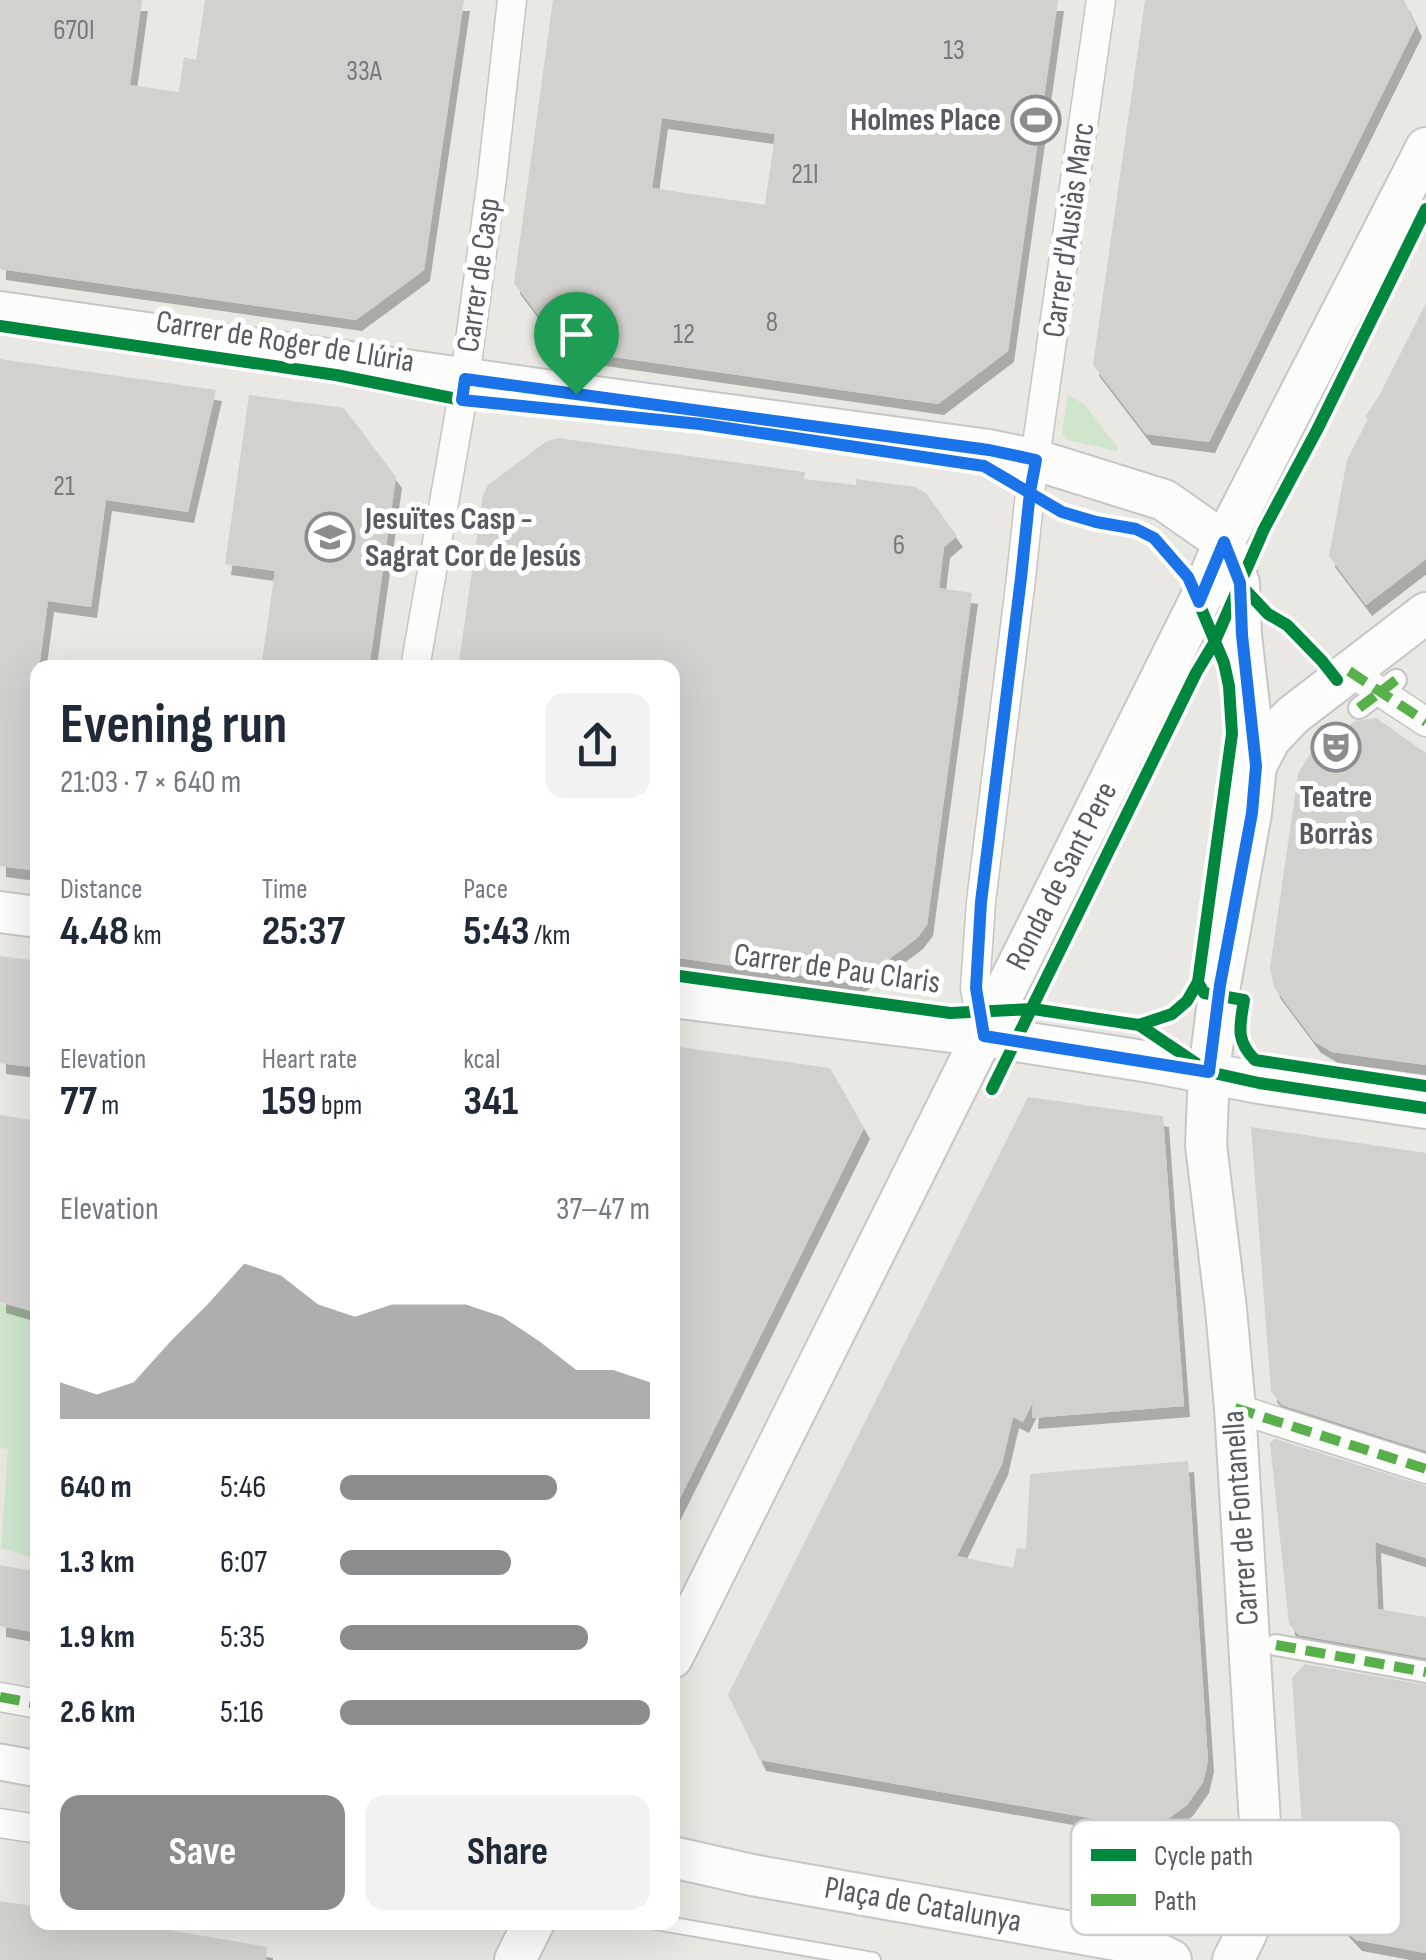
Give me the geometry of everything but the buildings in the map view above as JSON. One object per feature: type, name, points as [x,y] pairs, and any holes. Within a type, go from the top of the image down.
[{"type":"main road","name":"Ronda de Sant Pere","points":[[680,1642],[1199,602],[1224,542],[1426,148]]},
{"type":"main road","name":"Carrer de Roger de Llúria","points":[[0,312],[989,450],[1036,460],[1164,500],[1224,542]]},
{"type":"main road","name":"Carrer de Fontanella","points":[[1224,542],[1240,583],[1256,766],[1252,813],[1220,985],[1209,1072],[1206,1145],[1235,1408],[1260,1820]]},
{"type":"main road","points":[[1256,766],[1280,726],[1371,688],[1426,614]]},
{"type":"main road","points":[[0,912],[30,916]]},
{"type":"main road","name":"Carrer de Pau Claris","points":[[680,998],[984,1036],[1209,1072],[1260,1084],[1426,1108]]},
{"type":"main road","name":"Plaça de Catalunya","points":[[680,1859],[1071,1932]]},
{"type":"main road","points":[[515,1960],[530,1930]]},
{"type":"main road","name":"Plaça de Catalunya","points":[[1089,1935],[1139,1944],[1171,1960]]},
{"type":"main road","name":"Carrer de Fontanella","points":[[1233,1960],[1245,1935]]},
{"type":"street","name":"Carrer de Casp","points":[[415,660],[465,379],[512,0]]},
{"type":"street","name":"Carrer d'Ausiàs Marc","points":[[984,1036],[976,988],[981,902],[1030,492],[1101,0]]},
{"type":"street","points":[[1371,688],[1426,722]]},
{"type":"street","points":[[1235,1408],[1426,1470]]},
{"type":"street","points":[[1276,1645],[1426,1672]]},
{"type":"street","points":[[0,1698],[30,1703]]},
{"type":"street","points":[[0,1762],[30,1768]]},
{"type":"street","points":[[0,1823],[30,1828]]},
{"type":"lane","name":"Plaça de Catalunya","points":[[680,1926],[873,1960]]},
{"type":"green space","points":[[1068,395],[1085,405],[1118,448],[1116,451],[1068,440],[1062,433]]},
{"type":"green space","points":[[0,1303],[30,1311],[30,1557],[1,1548],[8,1449],[0,1448]]},
{"type":"marked path","points":[[1349,671],[1426,722]]},
{"type":"marked path","points":[[1359,708],[1396,680]]},
{"type":"marked path","points":[[1235,1408],[1426,1469]]},
{"type":"marked path","points":[[1276,1645],[1426,1672]]},
{"type":"marked path","points":[[0,1697],[30,1703]]},
{"type":"cycle path","points":[[992,1089],[1214,643],[1264,529],[1426,209]]},
{"type":"cycle path","points":[[0,326],[336,375],[462,400],[700,424],[984,465],[1062,512],[1136,529],[1154,538],[1188,577],[1224,663],[1232,734],[1198,982],[1187,1001],[1172,1014],[1139,1025],[1033,1009],[950,1013],[680,976]]},
{"type":"cycle path","points":[[1239,583],[1268,614],[1287,625],[1337,680]]},
{"type":"cycle path","points":[[1198,982],[1204,993],[1244,1000],[1242,1039],[1255,1060],[1426,1086]]},
{"type":"cycle path","points":[[1139,1025],[1209,1072],[1426,1108]]},
{"type":"place","name":"Holmes Place","points":[[1036,120]]},
{"type":"place","name":"Jesuïtes Casp - Sagrat Cor de Jesús","points":[[330,537]]},
{"type":"place","name":"Teatre Borràs","points":[[1336,747]]},
{"type":"route","points":[[576,394],[465,379],[462,400],[700,424],[984,466],[1030,492],[1062,512],[1136,529],[1154,538],[1188,577],[1199,602],[1224,542],[1240,583],[1256,766],[1252,813],[1220,985],[1209,1072],[984,1036],[976,988],[981,902],[1030,492],[1036,460],[989,450],[576,394]]}]
